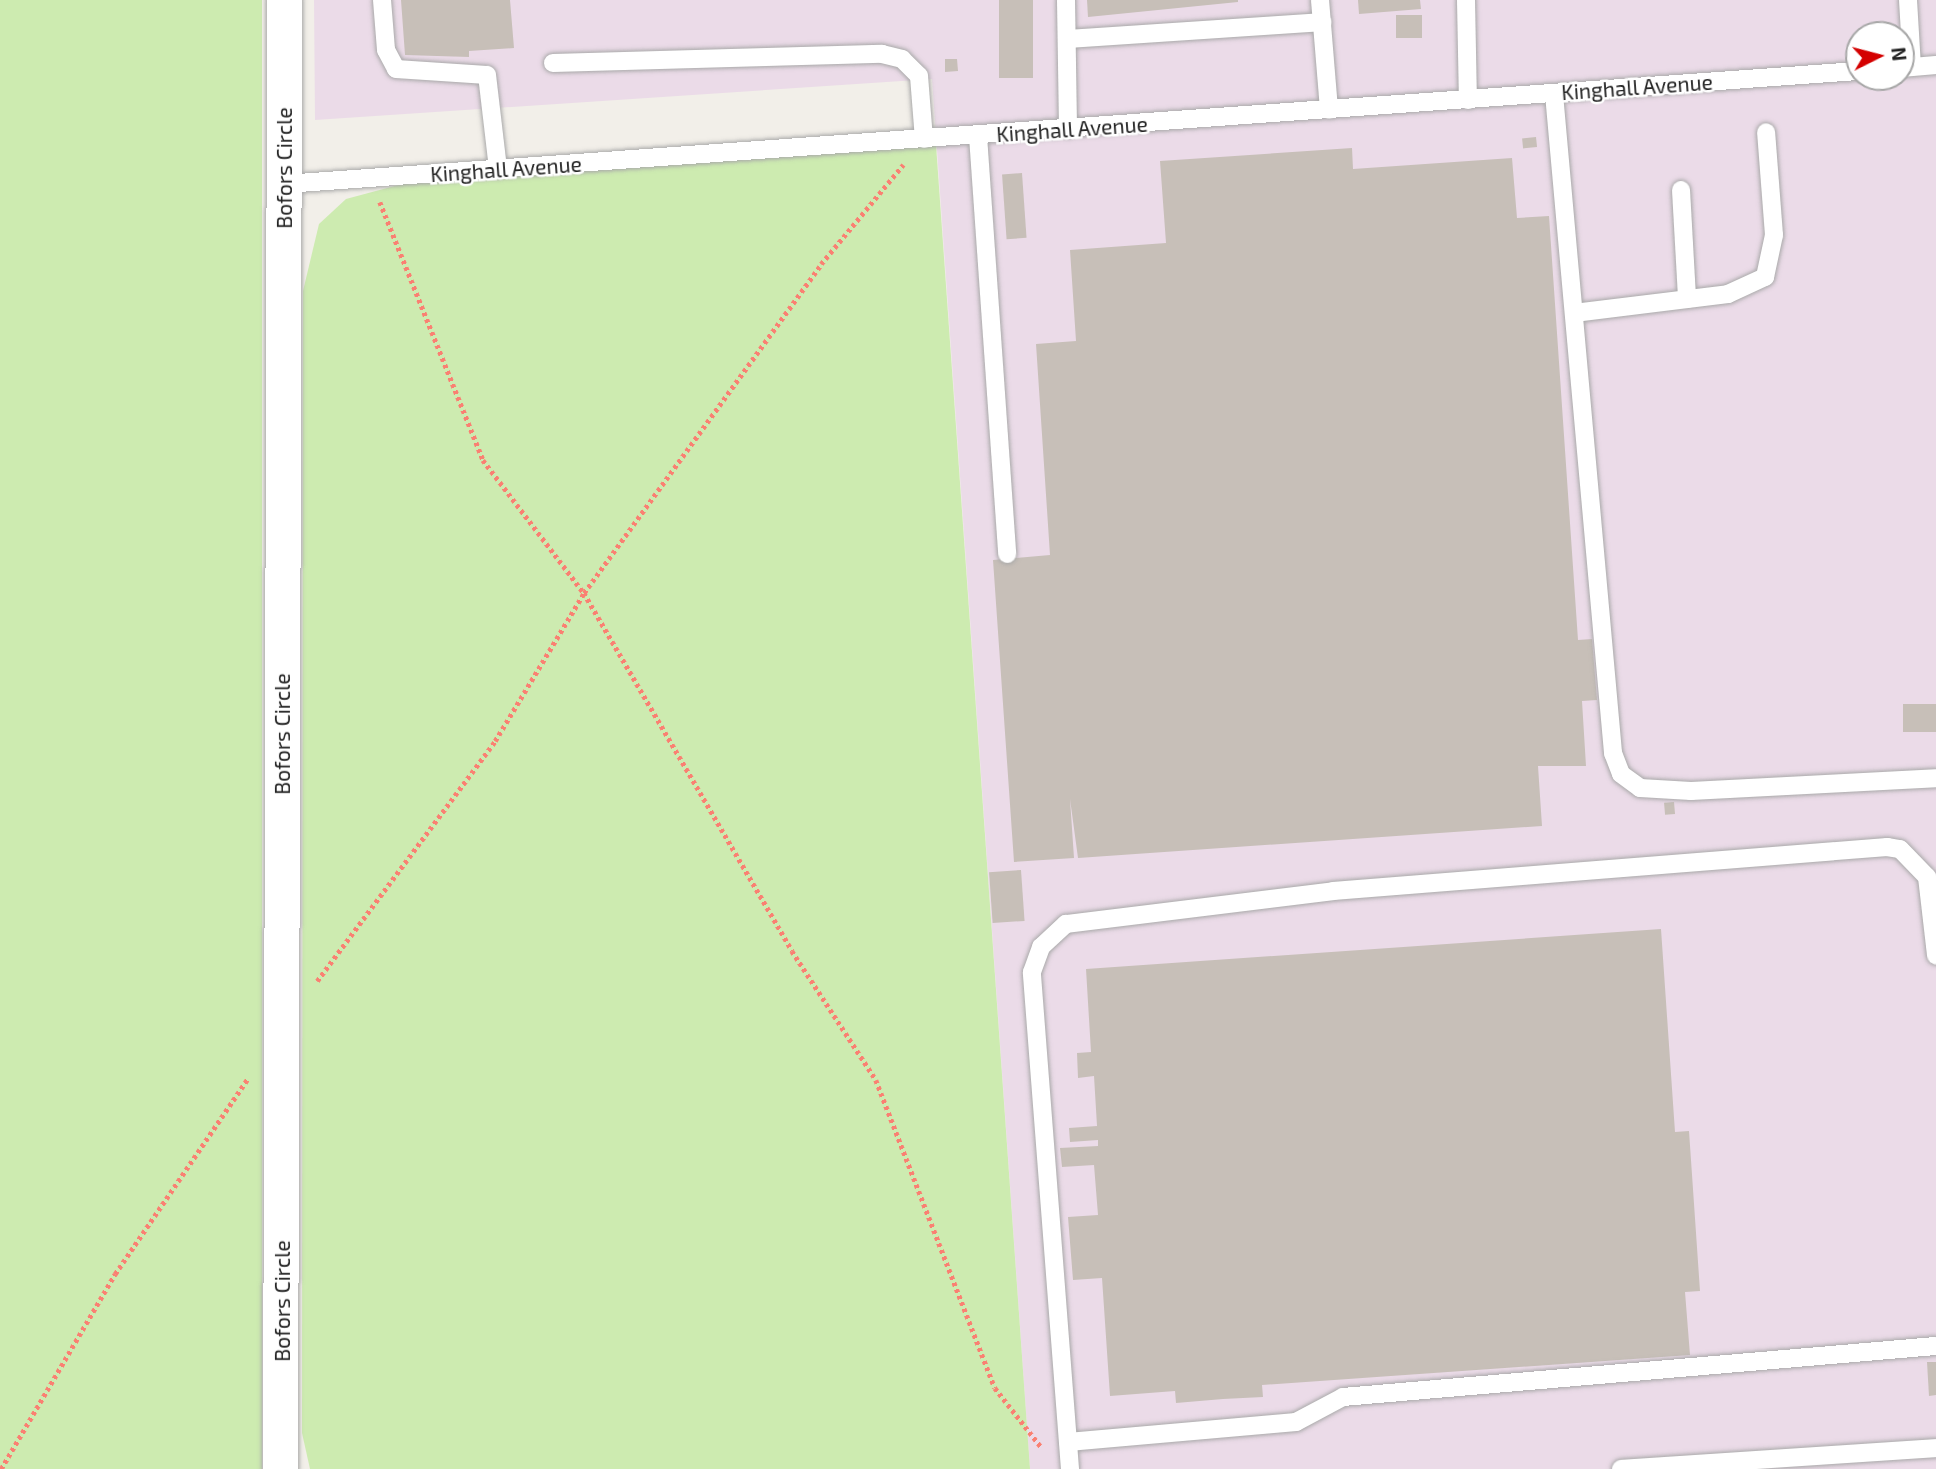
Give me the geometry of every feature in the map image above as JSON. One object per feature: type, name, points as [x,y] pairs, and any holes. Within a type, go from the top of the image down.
[{"type":"street","name":"Bofors Circle","points":[[280,1469],[284,0]]},
{"type":"lane","points":[[382,0],[386,50],[396,69],[486,75],[498,169]]},
{"type":"lane","points":[[1066,0],[1069,39],[1068,129]]},
{"type":"lane","points":[[1320,0],[1329,110]]},
{"type":"lane","points":[[1466,0],[1468,100]]},
{"type":"lane","points":[[1907,21],[1908,0]]},
{"type":"lane","points":[[1069,39],[1322,22]]},
{"type":"lane","points":[[553,63],[882,54],[902,59],[919,76],[924,139]]},
{"type":"lane","points":[[1915,66],[1936,65]]},
{"type":"lane","name":"Kinghall Avenue","points":[[285,184],[1845,72]]},
{"type":"lane","points":[[1554,94],[1613,753],[1621,774],[1640,788],[1691,791],[1936,778]]},
{"type":"lane","points":[[1574,313],[1728,294],[1765,277],[1774,234],[1766,132]]},
{"type":"lane","points":[[978,136],[1007,554]]},
{"type":"lane","points":[[1681,190],[1687,299]]},
{"type":"lane","points":[[1070,1469],[1032,972],[1041,947],[1066,924],[1333,891],[1887,847],[1916,861],[1927,877],[1936,956]]},
{"type":"lane","points":[[1068,1442],[1296,1422],[1343,1397],[1936,1346]]},
{"type":"lane","points":[[1621,1469],[1936,1448]]},
{"type":"path","points":[[315,984],[495,741],[584,593],[821,264],[924,139]]},
{"type":"path","points":[[370,178],[483,460],[584,593],[785,939],[876,1080],[995,1388],[1051,1459]]},
{"type":"path","points":[[1,1469],[115,1274],[251,1073]]},
{"type":"shaded area","points":[[314,0],[1936,0],[1936,1469],[1030,1469],[932,79],[315,120]]},
{"type":"green space","points":[[0,0],[262,0],[262,1469],[0,1469]]},
{"type":"green space","points":[[936,145],[1030,1469],[310,1469],[302,1433],[303,291],[319,224],[346,199],[402,184]]},
{"type":"building","points":[[401,0],[510,0],[514,48],[469,51],[469,57],[405,55]]},
{"type":"building","points":[[999,0],[1033,0],[1033,78],[999,78]]},
{"type":"building","points":[[1087,0],[1238,0],[1238,2],[1088,17]]},
{"type":"building","points":[[1358,0],[1420,0],[1421,9],[1359,14]]},
{"type":"building","points":[[1396,15],[1422,15],[1422,38],[1396,38]]},
{"type":"building","points":[[945,59],[957,59],[958,71],[945,72]]},
{"type":"building","points":[[1536,137],[1537,147],[1523,148],[1522,138]]},
{"type":"building","points":[[1352,148],[1353,169],[1512,158],[1517,218],[1549,216],[1578,640],[1592,639],[1597,700],[1582,701],[1586,766],[1538,766],[1542,826],[1078,858],[1070,799],[1074,858],[1014,862],[993,560],[1050,555],[1036,344],[1076,341],[1070,250],[1166,243],[1160,161]]},
{"type":"building","points":[[1022,173],[1027,238],[1007,239],[1002,174]]},
{"type":"building","points":[[1903,704],[1936,704],[1936,732],[1903,732]]},
{"type":"building","points":[[1674,802],[1675,814],[1665,815],[1664,803]]},
{"type":"building","points":[[1021,870],[1025,921],[993,923],[989,872]]},
{"type":"building","points":[[1661,929],[1675,1132],[1689,1131],[1700,1291],[1685,1292],[1690,1355],[1262,1385],[1263,1397],[1176,1403],[1175,1391],[1110,1396],[1102,1278],[1073,1280],[1068,1217],[1098,1215],[1094,1165],[1062,1167],[1060,1148],[1098,1146],[1098,1140],[1070,1142],[1069,1128],[1097,1126],[1094,1076],[1078,1078],[1077,1053],[1091,1052],[1086,969]]},
{"type":"building","points":[[1927,1362],[1936,1362],[1936,1395],[1929,1396]]}]
